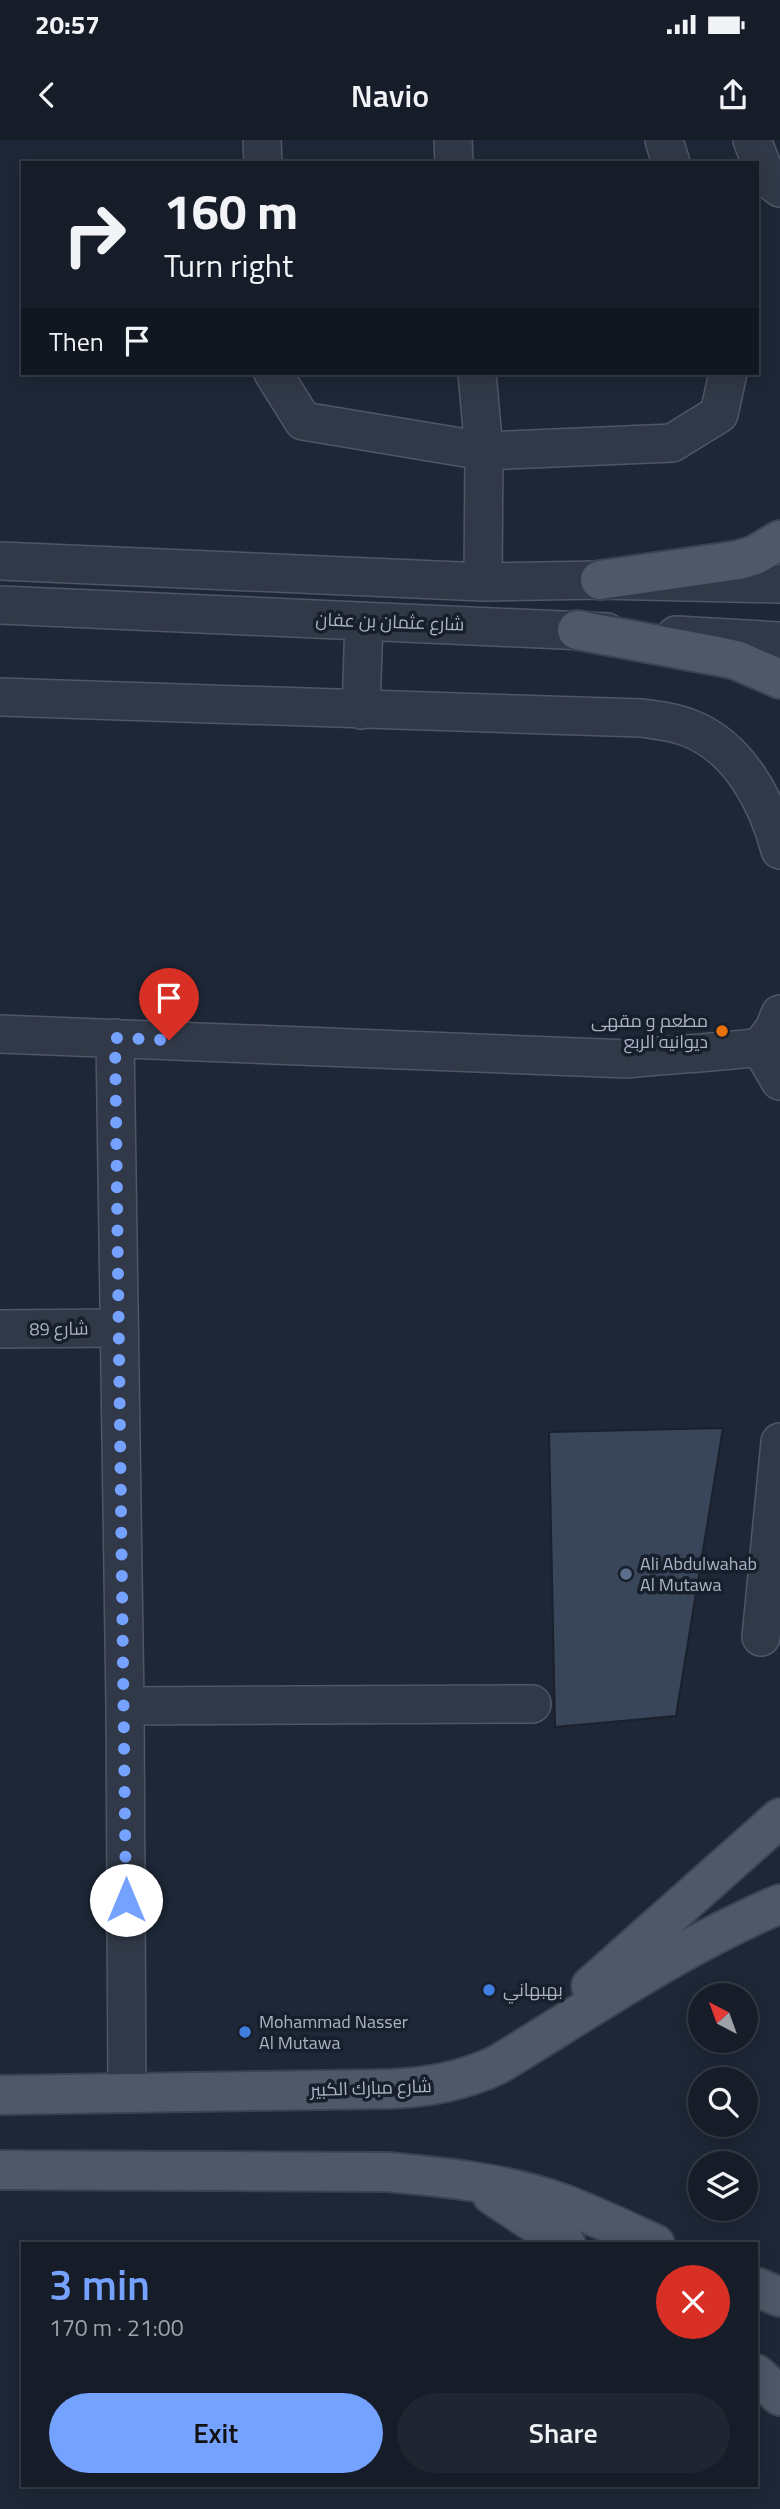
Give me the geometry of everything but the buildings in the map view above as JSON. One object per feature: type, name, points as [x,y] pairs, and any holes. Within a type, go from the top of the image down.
[{"type":"main road","points":[[600,580],[739,560],[755,555],[780,540]]},
{"type":"main road","points":[[577,630],[736,660],[780,678]]},
{"type":"main road","points":[[512,2056],[780,1818]]},
{"type":"main road","name":"شارع مبارك الكبير","points":[[0,2095],[420,2088],[442,2085],[479,2074],[653,1969],[780,1904]]},
{"type":"main road","points":[[0,2169],[387,2172],[443,2176],[522,2192],[560,2203],[650,2242]]},
{"type":"main road","points":[[473,2182],[563,2242]]},
{"type":"main road","points":[[758,2288],[780,2297]]},
{"type":"main road","points":[[758,2376],[780,2396]]},
{"type":"street","points":[[262,140],[263,161]]},
{"type":"street","points":[[453,140],[454,161]]},
{"type":"street","points":[[664,140],[670,161]]},
{"type":"street","points":[[752,140],[766,176],[780,188]]},
{"type":"street","points":[[274,375],[303,421],[484,451],[672,443],[719,414],[728,375]]},
{"type":"street","points":[[477,375],[484,451],[483,582]]},
{"type":"street","points":[[0,561],[483,582],[600,580],[780,584]]},
{"type":"street","name":"شارع عثمان بن عفان","points":[[0,606],[780,641]]},
{"type":"street","points":[[361,710],[364,621]]},
{"type":"street","points":[[0,697],[641,718],[688,727],[708,737],[743,771],[760,793],[780,850]]},
{"type":"street","points":[[0,1034],[628,1059],[760,1047],[774,1028],[780,1014]]},
{"type":"street","points":[[115,1038],[125,1706],[127,2094]]},
{"type":"street","points":[[760,1047],[780,1081]]},
{"type":"street","name":"شارع 89","points":[[0,1329],[118,1328]]},
{"type":"street","points":[[761,1637],[780,1443]]},
{"type":"street","points":[[125,1706],[532,1704]]},
{"type":"place","name":"مطعم و مقهى ديوانيه الربع","points":[[722,1031]]},
{"type":"place","name":"Ali Abdulwahab Al Mutawa","points":[[626,1574]]},
{"type":"place","name":"بهبهاني","points":[[489,1990]]},
{"type":"place","name":"Mohammad Nasser Al Mutawa","points":[[245,2032]]},
{"type":"route","points":[[126,1900],[115,1038],[169,1040]]}]
